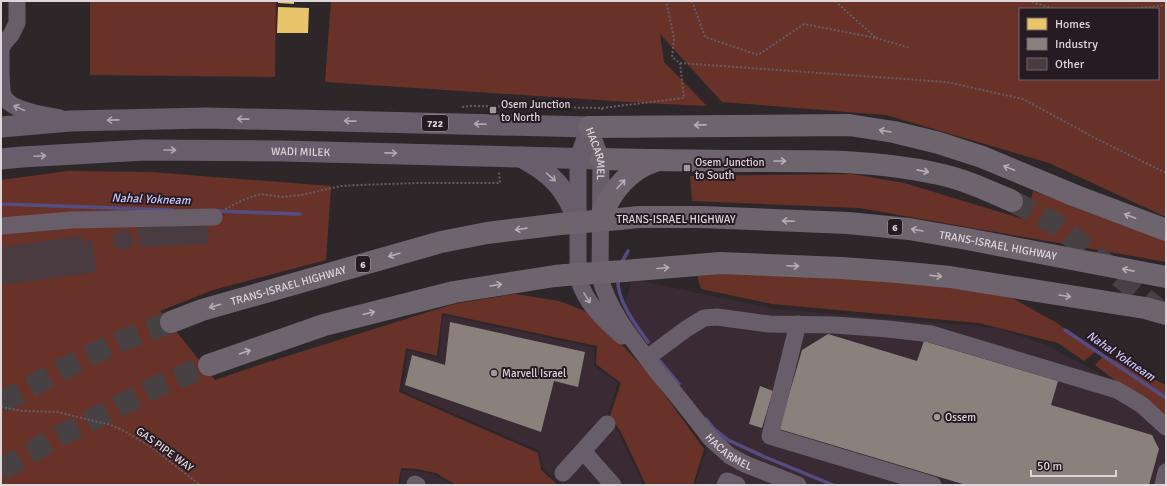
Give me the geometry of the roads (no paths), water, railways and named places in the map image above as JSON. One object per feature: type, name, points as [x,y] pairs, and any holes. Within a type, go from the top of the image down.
[{"type":"highway","points":[[588,126],[849,125],[894,132],[939,143],[982,157],[1076,196],[1166,230]]},
{"type":"highway","points":[[601,159],[825,161],[899,166],[936,173],[975,185],[1012,201]]},
{"type":"highway","points":[[610,218],[609,198],[630,175],[647,164],[658,160]]},
{"type":"highway","name":"TRANS-ISRAEL HIGHWAY","points":[[171,322],[202,310],[441,242],[569,221],[610,218],[700,217],[848,223],[908,229],[967,238],[1166,278]]},
{"type":"highway","points":[[209,365],[324,324],[454,292],[555,276],[720,263],[833,268],[950,277],[1145,308],[1166,314]]},
{"type":"main road","name":"722","points":[[1,127],[70,120],[207,118],[588,126]]},
{"type":"main road","name":"WADI MILEK","points":[[1,159],[22,156],[144,150],[519,156],[601,159]]},
{"type":"main road","points":[[519,156],[532,163],[557,182],[566,194],[573,208],[569,221]]},
{"type":"street","points":[[17,1],[18,23],[1,49],[3,94],[14,106],[25,111],[70,120]]},
{"type":"street","name":"HACARMEL","points":[[588,126],[578,158],[569,221],[578,278],[581,289],[596,311],[647,358]]},
{"type":"street","name":"HACARMEL","points":[[588,126],[601,159],[610,218],[600,277],[602,286],[616,315],[647,358],[711,439],[720,448],[730,456],[746,464],[798,485]]},
{"type":"street","points":[[1,226],[72,220],[214,217]]},
{"type":"street","points":[[647,358],[686,329],[704,318],[717,316],[769,324],[850,326],[931,334],[1117,390],[1142,406],[1166,427]]},
{"type":"street","points":[[798,324],[770,436],[933,485]]},
{"type":"street","points":[[563,474],[607,424]]},
{"type":"street","points":[[583,451],[613,485]]},
{"type":"street","points":[[1163,485],[1166,472]]},
{"type":"street","points":[[725,485],[727,481],[737,485]]},
{"type":"waterway","name":"Nahal Yokneam","points":[[1,204],[173,210]]},
{"type":"waterway","name":"Nahal Yokneam","points":[[215,211],[300,214]]},
{"type":"waterway","points":[[621,264],[628,251]]},
{"type":"waterway","points":[[618,278],[618,286],[623,303],[648,342]]},
{"type":"waterway","name":"Nahal Yokneam","points":[[1065,330],[1166,398]]},
{"type":"waterway","points":[[660,361],[679,384]]},
{"type":"waterway","points":[[706,419],[714,429],[728,440],[833,485]]},
{"type":"tunnel","points":[[1012,201],[1053,222],[1100,259],[1165,316]]},
{"type":"tunnel","points":[[1,403],[51,375],[110,345],[171,322]]},
{"type":"tunnel","points":[[1,470],[50,441],[160,385],[209,365]]},
{"type":"place","name":"Osem Junction to North","points":[[493,110]]},
{"type":"place","name":"Osem Junction to South","points":[[687,168]]},
{"type":"place","name":"Marvell Israel","points":[[494,373]]},
{"type":"place","name":"Ossem","points":[[937,417]]}]
